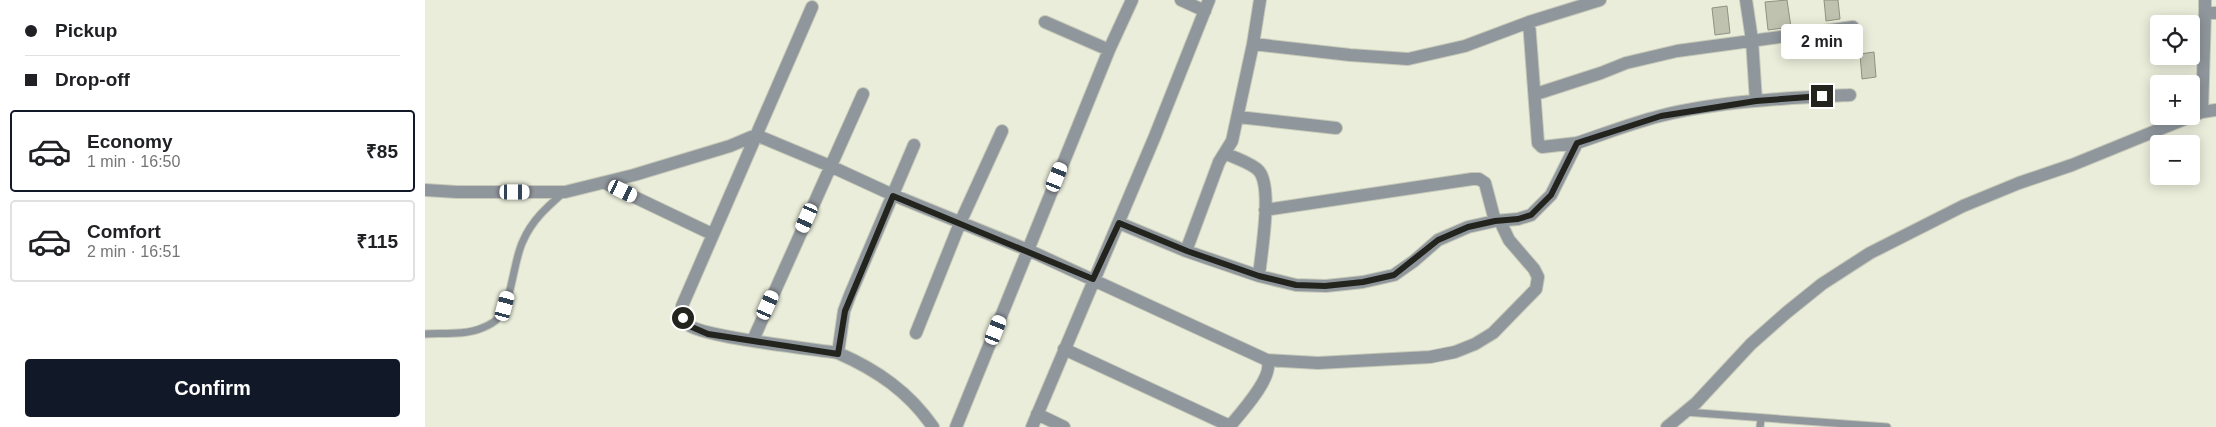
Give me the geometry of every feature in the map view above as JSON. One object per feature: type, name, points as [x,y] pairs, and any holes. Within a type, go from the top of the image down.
[{"type":"street","points":[[957,427],[1109,50],[1132,0]]},
{"type":"street","points":[[1032,427],[1093,279],[1119,223],[1207,5],[1181,0]]},
{"type":"street","points":[[1187,251],[1219,162],[1232,141],[1253,44],[1260,0]]},
{"type":"street","points":[[1253,44],[1350,55],[1408,59],[1465,46],[1529,22],[1599,0]]},
{"type":"street","points":[[1746,0],[1752,40],[1756,101]]},
{"type":"street","points":[[812,7],[682,306],[683,318],[687,325],[708,334],[838,354],[885,378],[905,393],[933,427]]},
{"type":"street","points":[[2202,112],[2209,9]]},
{"type":"street","points":[[1045,22],[1109,50]]},
{"type":"street","points":[[1529,22],[1536,94],[1538,143],[1542,147],[1551,148],[1577,143],[1661,116],[1756,101],[1850,95]]},
{"type":"street","points":[[1536,94],[1601,73],[1625,63],[1652,56],[1752,40],[1853,27]]},
{"type":"street","points":[[753,340],[863,94]]},
{"type":"street","points":[[1667,427],[1685,412],[1751,344],[1786,313],[1822,284],[1870,254],[1963,206],[2019,183],[2072,165],[2202,112],[2216,110]]},
{"type":"street","points":[[1237,117],[1336,128]]},
{"type":"street","points":[[916,333],[960,223],[1002,131]]},
{"type":"street","points":[[425,190],[457,192],[565,192],[605,183],[730,146],[756,134],[893,196],[1028,250],[1267,360],[1318,363],[1430,357],[1468,347],[1493,333],[1536,289],[1539,282],[1535,269],[1509,240],[1498,221],[1485,183],[1479,179],[1265,210]]},
{"type":"street","points":[[1119,223],[1187,251],[1259,276],[1296,285],[1325,286],[1363,282],[1394,275],[1438,240],[1468,227],[1531,215],[1551,195],[1577,143]]},
{"type":"street","points":[[838,354],[845,311],[914,145]]},
{"type":"street","points":[[1225,153],[1258,169],[1264,179],[1267,194],[1259,276]]},
{"type":"street","points":[[605,183],[712,234]]},
{"type":"street","points":[[1064,349],[1229,426],[1265,380],[1269,370],[1267,360]]},
{"type":"street","points":[[1037,414],[1065,427]]},
{"type":"lane","points":[[425,334],[466,332],[481,328],[498,318],[505,306],[521,244],[531,225],[545,209],[565,192]]},
{"type":"lane","points":[[1685,412],[1887,427]]},
{"type":"lane","points":[[1760,427],[1761,418]]},
{"type":"building","points":[[1787,0],[1791,27],[1768,30],[1765,2]]},
{"type":"building","points":[[1824,0],[1838,0],[1840,19],[1826,21]]},
{"type":"building","points":[[1727,6],[1730,33],[1715,35],[1712,8]]},
{"type":"building","points":[[1874,52],[1876,77],[1862,79],[1860,54]]},
{"type":"route","points":[[683,318],[687,325],[708,334],[838,354],[839,338],[845,311],[893,196],[1028,250],[1093,279],[1119,223],[1187,251],[1259,276],[1296,285],[1325,286],[1363,282],[1394,275],[1438,240],[1468,227],[1531,215],[1551,195],[1577,143],[1661,116],[1687,111],[1756,101],[1822,96]]}]
